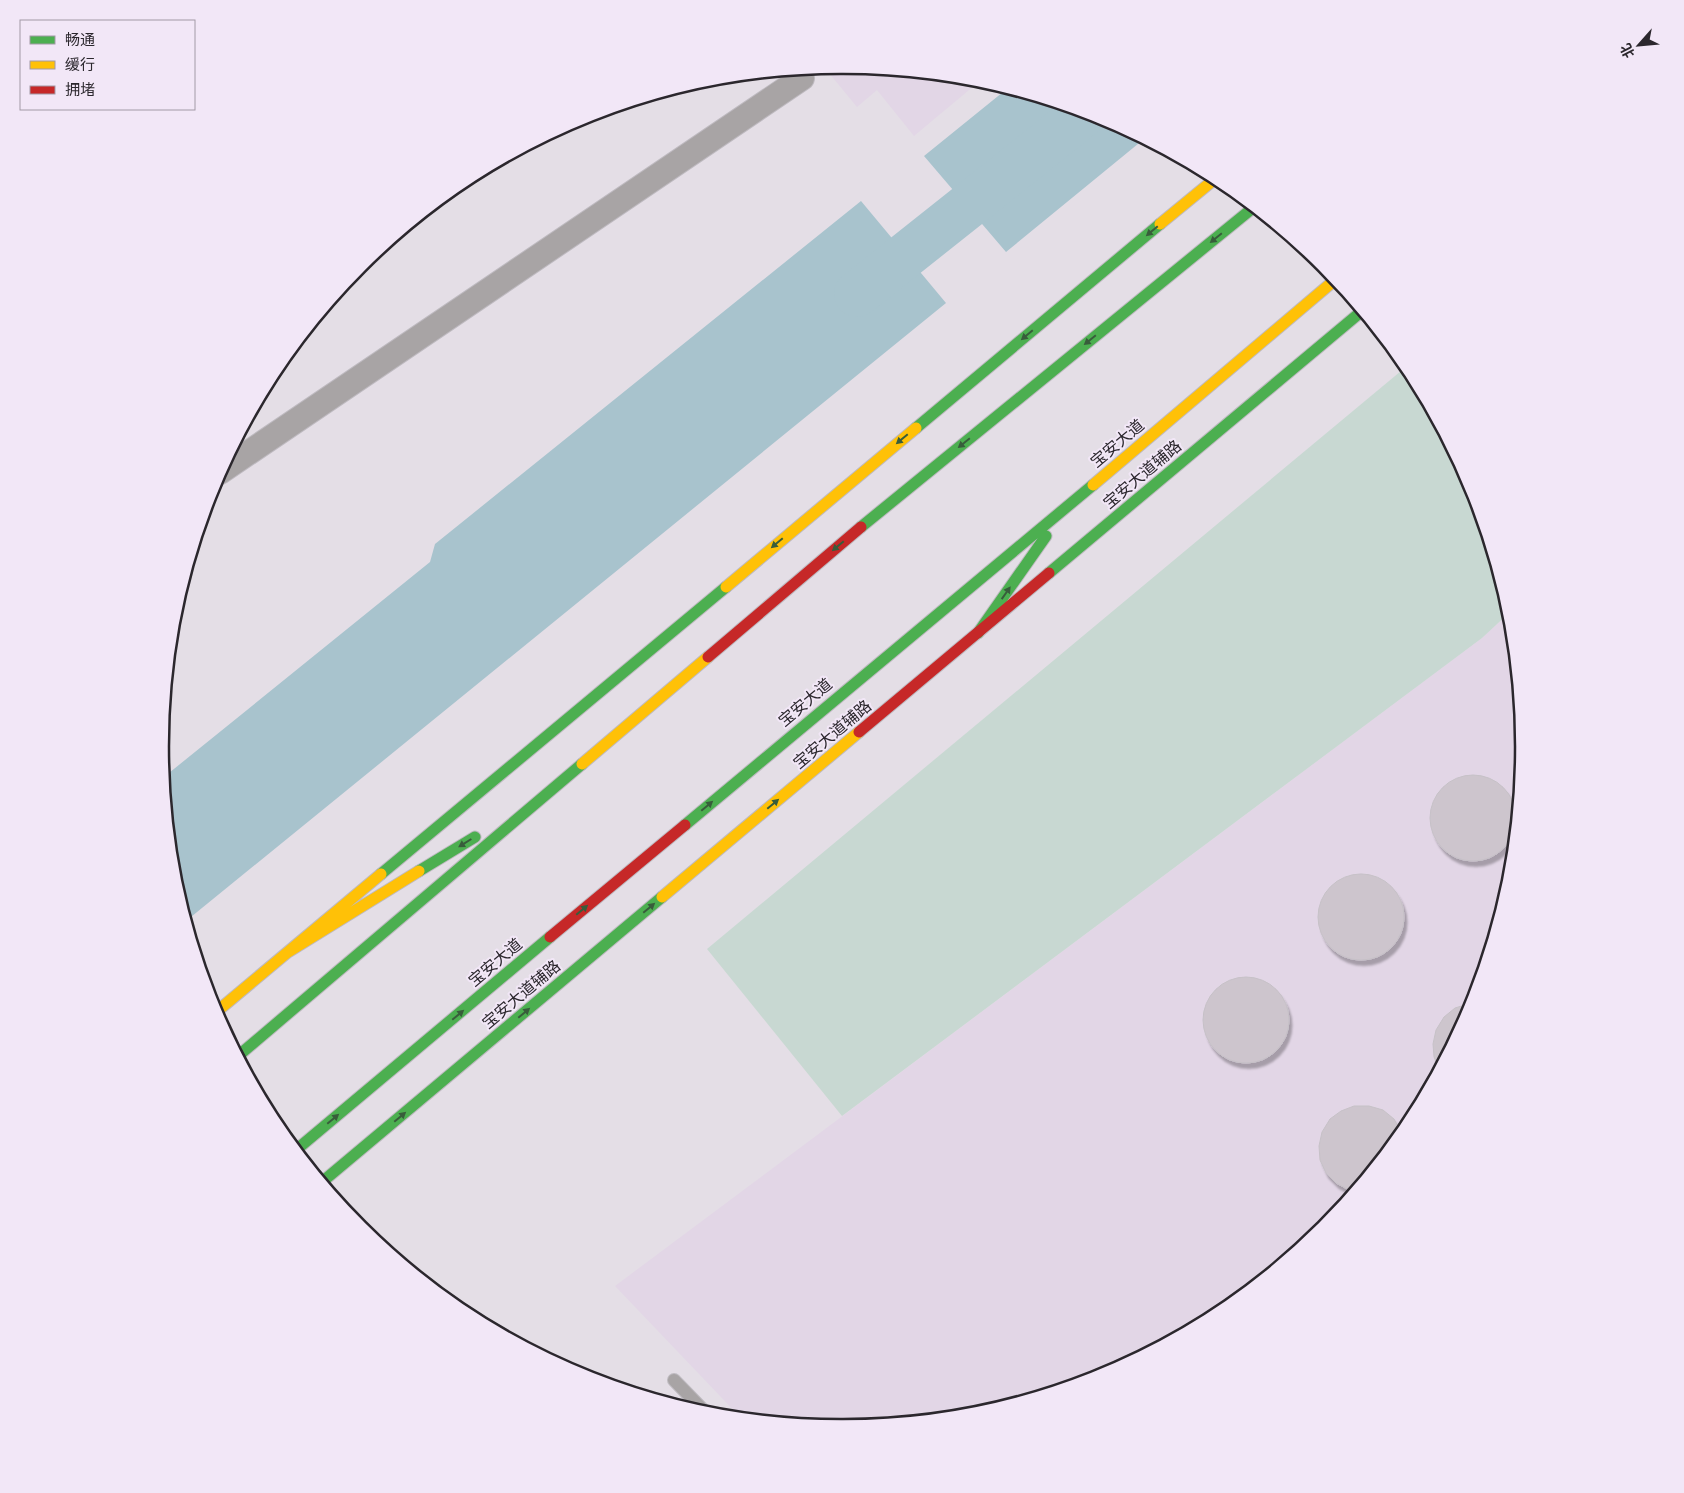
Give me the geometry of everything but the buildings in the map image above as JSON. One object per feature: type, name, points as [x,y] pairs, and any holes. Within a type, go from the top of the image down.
[{"type":"main road","points":[[222,1007],[1210,183]]},
{"type":"main road","points":[[243,1052],[859,528],[1249,211]]},
{"type":"main road","name":"宝安大道","points":[[301,1146],[1331,285]]},
{"type":"main road","name":"宝安大道辅路","points":[[326,1178],[1358,315]]},
{"type":"main road","points":[[978,633],[1067,507]]},
{"type":"main road","points":[[288,952],[551,790]]},
{"type":"street","points":[[232,464],[802,78],[799,75]]},
{"type":"lane","points":[[674,1380],[697,1403]]},
{"type":"shaded area","points":[[830,74],[886,75],[973,87],[914,136],[877,90],[857,107]]},
{"type":"shaded area","points":[[1400,372],[1425,410],[1464,489],[1492,572],[1503,619],[1482,638],[842,1116],[707,949]]},
{"type":"shaded area","points":[[1503,619],[1509,659],[1515,746],[1509,834],[1502,878],[1492,921],[1479,963],[1464,1004],[1425,1083],[1376,1156],[1318,1222],[1252,1280],[1216,1306],[1140,1350],[1058,1384],[973,1406],[930,1413],[886,1418],[842,1419],[798,1418],[733,1410],[615,1286],[1482,638]]},
{"type":"water","points":[[1001,94],[1058,109],[1139,143],[1006,252],[924,156]]},
{"type":"water","points":[[861,201],[946,303],[191,917],[175,834],[170,772],[430,562],[435,544]]},
{"type":"waterway","points":[[857,294],[1079,117]]},
{"type":"traffic: fast","points":[[861,527],[1249,211]]},
{"type":"traffic: fast","points":[[916,428],[1160,224]]},
{"type":"traffic: fast","points":[[1049,573],[1358,315]]},
{"type":"traffic: fast","points":[[685,825],[1093,485]]},
{"type":"traffic: fast","points":[[978,633],[1046,536]]},
{"type":"traffic: fast","points":[[381,874],[726,587]]},
{"type":"traffic: fast","points":[[243,1052],[582,764]]},
{"type":"traffic: fast","points":[[419,871],[475,837]]},
{"type":"traffic: fast","points":[[326,1178],[662,897]]},
{"type":"traffic: fast","points":[[301,1146],[550,937]]},
{"type":"traffic: slow","points":[[1160,224],[1210,183]]},
{"type":"traffic: slow","points":[[1093,485],[1330,284]]},
{"type":"traffic: slow","points":[[726,587],[916,428]]},
{"type":"traffic: slow","points":[[582,764],[708,657]]},
{"type":"traffic: slow","points":[[662,897],[859,732]]},
{"type":"traffic: slow","points":[[288,952],[419,871]]},
{"type":"traffic: slow","points":[[222,1007],[381,874]]},
{"type":"traffic: jam","points":[[708,657],[861,527]]},
{"type":"traffic: jam","points":[[859,732],[1049,573]]},
{"type":"traffic: jam","points":[[550,937],[685,825]]}]
